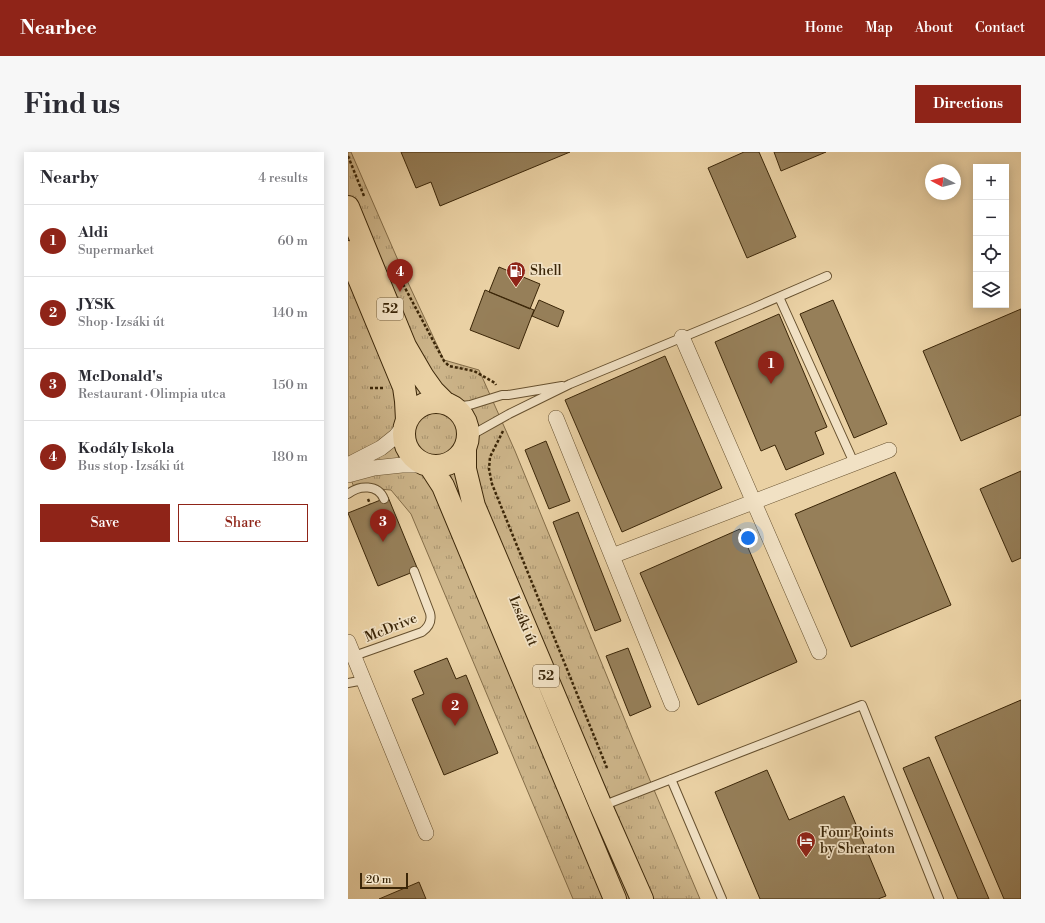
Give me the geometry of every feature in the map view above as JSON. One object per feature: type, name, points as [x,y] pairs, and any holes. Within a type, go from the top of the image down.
[{"type":"main road","name":"52","points":[[357,203],[404,346],[433,391],[460,413],[464,419],[468,430],[466,443]]},
{"type":"main road","name":"52","points":[[348,252],[404,387],[406,401],[406,423],[404,436],[406,447],[416,460],[428,466]]},
{"type":"main road","points":[[406,423],[413,411],[422,405],[434,402],[450,405]]},
{"type":"main road","points":[[428,466],[441,466],[457,459],[466,443]]},
{"type":"main road","name":"Izsáki út","points":[[466,443],[465,469],[474,506],[642,899]]},
{"type":"main road","name":"Izsáki út","points":[[428,466],[443,486],[615,899]]},
{"type":"street","points":[[682,337],[819,652]]},
{"type":"street","points":[[556,418],[672,704]]},
{"type":"street","points":[[348,465],[381,448],[396,436],[406,423]]},
{"type":"street","points":[[612,556],[889,450]]},
{"type":"street","points":[[348,474],[374,468],[402,465],[428,466]]},
{"type":"street","points":[[348,642],[426,833]]},
{"type":"lane","points":[[466,443],[509,414],[570,384],[827,276]]},
{"type":"lane","points":[[779,297],[854,463]]},
{"type":"lane","points":[[450,405],[470,405],[502,394],[508,395],[570,384]]},
{"type":"lane","points":[[348,494],[357,489],[369,488],[380,492],[384,499]]},
{"type":"lane","name":"McDrive","points":[[354,656],[422,632],[429,625],[431,618],[430,612],[414,572]]},
{"type":"lane","points":[[348,683],[364,680]]},
{"type":"lane","points":[[601,806],[862,705],[939,899]]},
{"type":"lane","points":[[671,779],[722,899]]},
{"type":"path","points":[[348,156],[357,203]]},
{"type":"path","points":[[396,271],[444,361],[450,366],[474,370],[495,382],[502,394]]},
{"type":"path","points":[[509,414],[502,433],[490,457],[489,469],[492,484],[608,770]]},
{"type":"green space","points":[[348,152],[351,152],[404,274],[444,360],[479,370],[515,451],[633,740],[700,899],[573,899],[411,514],[391,490],[354,487],[348,473]]},
{"type":"building","points":[[401,152],[570,152],[440,206],[431,182],[416,188]]},
{"type":"building","points":[[744,152],[759,152],[796,237],[747,258],[708,168]]},
{"type":"building","points":[[774,152],[826,152],[781,171]]},
{"type":"building","points":[[499,267],[540,284],[530,309],[489,292]]},
{"type":"building","points":[[485,290],[534,310],[519,349],[470,330]]},
{"type":"building","points":[[539,300],[564,311],[558,327],[532,316]]},
{"type":"building","points":[[833,300],[887,424],[854,438],[800,314]]},
{"type":"building","points":[[1021,309],[1021,415],[961,441],[923,351]]},
{"type":"building","points":[[779,314],[827,427],[815,432],[824,454],[786,470],[775,445],[761,451],[715,342]]},
{"type":"building","points":[[665,356],[722,488],[622,532],[565,400]]},
{"type":"building","points":[[546,441],[570,501],[549,509],[525,450]]},
{"type":"building","points":[[1021,471],[1021,558],[1012,562],[980,489]]},
{"type":"building","points":[[895,472],[951,605],[851,647],[795,514]]},
{"type":"building","points":[[388,497],[418,570],[378,586],[348,513]]},
{"type":"building","points":[[578,512],[621,621],[595,631],[553,522]]},
{"type":"building","points":[[740,529],[797,662],[698,705],[640,573]]},
{"type":"building","points":[[628,648],[651,707],[630,716],[606,656]]},
{"type":"building","points":[[447,658],[456,679],[466,675],[498,753],[444,775],[412,699],[424,694],[414,671]]},
{"type":"building","points":[[1021,700],[1021,899],[1004,899],[935,737]]},
{"type":"building","points":[[929,757],[989,899],[958,899],[903,768]]},
{"type":"building","name":"Four Points by Sheraton","points":[[767,770],[789,820],[844,796],[886,896],[878,899],[760,899],[715,792]]},
{"type":"building","points":[[419,882],[426,899],[379,899]]},
{"type":"place","name":"Shell","points":[[516,288]]},
{"type":"place","name":"Kodály Iskola","points":[[400,292]]},
{"type":"place","name":"Aldi","points":[[771,384]]},
{"type":"place","name":"McDonald's","points":[[383,542]]},
{"type":"place","name":"JYSK","points":[[455,726]]},
{"type":"place","name":"Four Points by Sheraton","points":[[806,858]]}]
